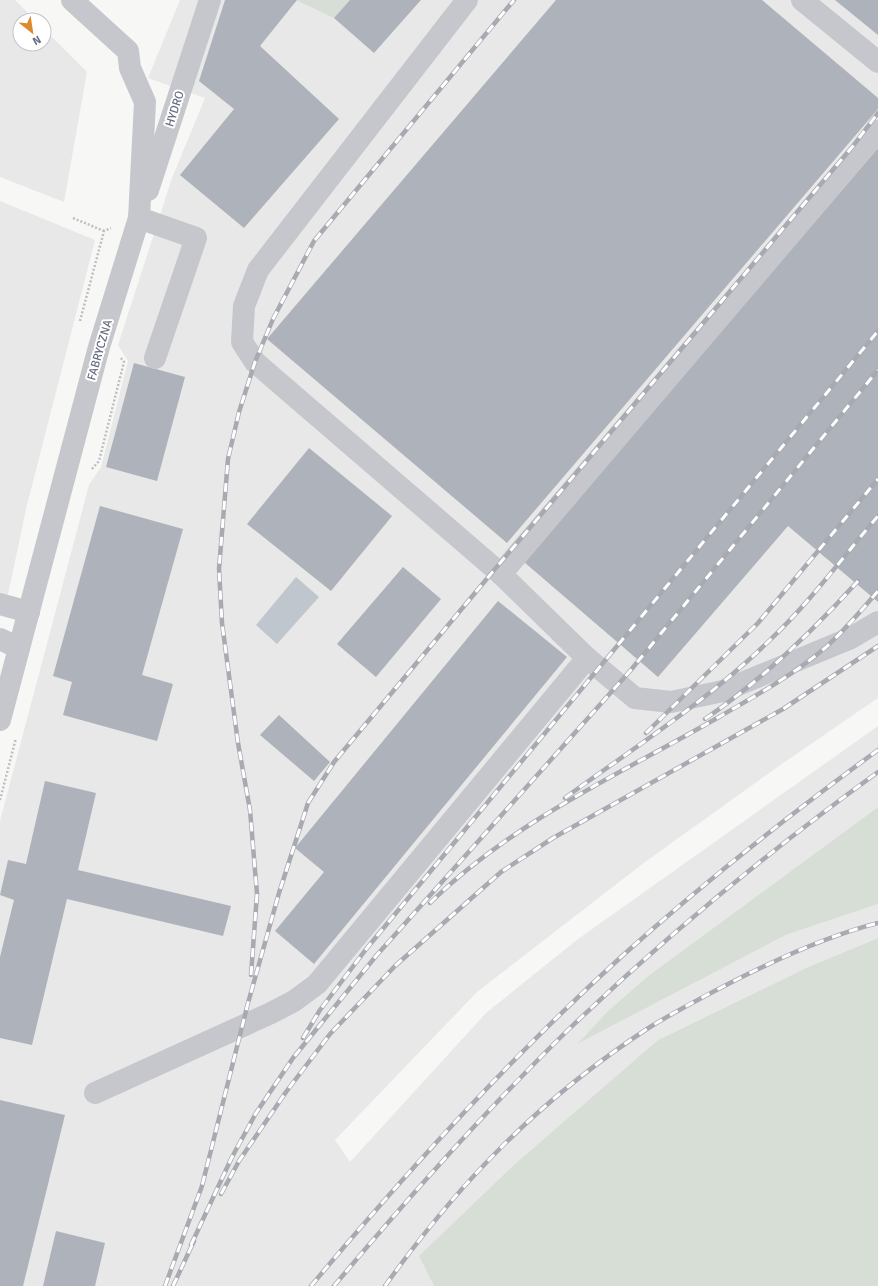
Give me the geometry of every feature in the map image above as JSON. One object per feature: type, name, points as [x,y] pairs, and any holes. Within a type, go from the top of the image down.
[{"type":"street","name":"FABRYCZNA","points":[[0,720],[99,347],[139,218],[145,102],[130,68],[128,51],[72,0]]},
{"type":"street","name":"HYDRO","points":[[139,218],[210,0]]},
{"type":"street","points":[[467,0],[258,270],[244,306],[242,342],[255,362],[500,574],[587,658],[635,698],[671,702],[723,692],[851,638],[878,622]]},
{"type":"street","points":[[802,0],[878,62]]},
{"type":"street","points":[[500,574],[878,131]]},
{"type":"street","points":[[139,218],[196,238],[155,358]]},
{"type":"street","points":[[0,604],[29,612]]},
{"type":"street","points":[[0,639],[19,648]]},
{"type":"street","points":[[95,1092],[271,1013],[294,1001],[317,984],[587,658]]},
{"type":"path","points":[[73,218],[104,230]]},
{"type":"shaded area","points":[[0,0],[15,0],[27,12],[12,12],[12,52],[52,52],[52,37],[87,72],[64,202],[0,177]]},
{"type":"shaded area","points":[[180,0],[878,0],[878,698],[779,766],[645,862],[477,992],[335,1140],[350,1162],[486,1013],[578,939],[878,726],[878,807],[648,976],[608,1011],[578,1043],[786,935],[878,904],[878,938],[808,967],[658,1040],[420,1256],[434,1286],[0,1286],[0,821],[89,485],[101,467],[128,361],[118,345],[172,178],[205,98],[148,78]]},
{"type":"shaded area","points":[[296,0],[350,0],[334,18]]},
{"type":"shaded area","points":[[0,201],[95,240],[27,505],[7,599],[0,597]]},
{"type":"shaded area","points":[[296,577],[319,597],[277,644],[256,625]]},
{"type":"shaded area","points":[[878,807],[878,904],[786,935],[577,1044],[608,1011],[648,976]]},
{"type":"shaded area","points":[[878,938],[878,1286],[434,1286],[419,1256],[514,1165],[658,1040],[808,967]]},
{"type":"building","points":[[225,0],[297,0],[260,46],[339,119],[244,228],[180,175],[234,109],[199,81]]},
{"type":"building","points":[[350,0],[421,0],[374,53],[334,18]]},
{"type":"building","points":[[556,0],[762,0],[878,98],[878,109],[507,543],[267,339]]},
{"type":"building","points":[[835,0],[878,0],[878,35]]},
{"type":"building","points":[[878,148],[878,602],[788,526],[658,677],[524,562]]},
{"type":"building","points":[[134,363],[185,377],[157,481],[106,467]]},
{"type":"building","points":[[309,448],[392,516],[331,591],[247,524]]},
{"type":"building","points":[[100,506],[183,529],[142,675],[173,684],[157,741],[63,715],[72,682],[53,676]]},
{"type":"building","points":[[403,567],[441,599],[376,677],[337,644]]},
{"type":"building","points":[[498,601],[567,657],[314,964],[275,931],[324,872],[295,848]]},
{"type":"building","points":[[279,715],[330,762],[314,781],[260,735]]},
{"type":"building","points":[[45,781],[96,793],[78,870],[231,906],[223,936],[67,899],[32,1045],[0,1038],[0,957],[14,900],[0,895],[8,860],[26,864]]},
{"type":"building","points":[[0,1100],[65,1115],[23,1286],[0,1286]]},
{"type":"building","points":[[56,1231],[105,1243],[95,1286],[43,1286]]},
{"type":"railway","points":[[251,975],[257,894],[250,810],[238,743],[222,623],[219,569],[228,459],[239,412],[255,362],[273,319],[314,241],[514,0]]},
{"type":"railway","points":[[165,1286],[202,1186],[248,1003],[279,893],[308,803],[334,762],[495,569],[853,146],[878,113]]},
{"type":"railway","points":[[303,1038],[320,1010],[367,948],[878,331]]},
{"type":"railway","points":[[191,1245],[232,1157],[256,1113],[293,1058],[376,956],[630,671],[878,370]]},
{"type":"railway","points":[[646,733],[758,623],[878,479]]},
{"type":"railway","points":[[565,798],[697,703],[747,661],[799,610],[878,516]]},
{"type":"railway","points":[[705,719],[766,672],[786,654],[823,619],[858,581]]},
{"type":"railway","points":[[430,903],[462,874],[531,824],[568,801],[746,701],[800,668],[825,648],[852,621],[878,591]]},
{"type":"railway","points":[[221,1194],[239,1161],[286,1092],[330,1034],[395,966],[501,872],[553,838],[783,709],[878,646]]},
{"type":"railway","points":[[311,1286],[460,1116],[539,1035],[621,957],[715,876],[812,799],[878,750]]},
{"type":"railway","points":[[334,1286],[448,1155],[537,1061],[605,995],[718,896],[797,833],[878,772]]},
{"type":"railway","points":[[385,1286],[443,1211],[505,1144],[538,1112],[610,1054],[660,1021],[748,974],[821,941],[878,923]]},
{"type":"railway","points":[[173,1286],[194,1241]]}]
